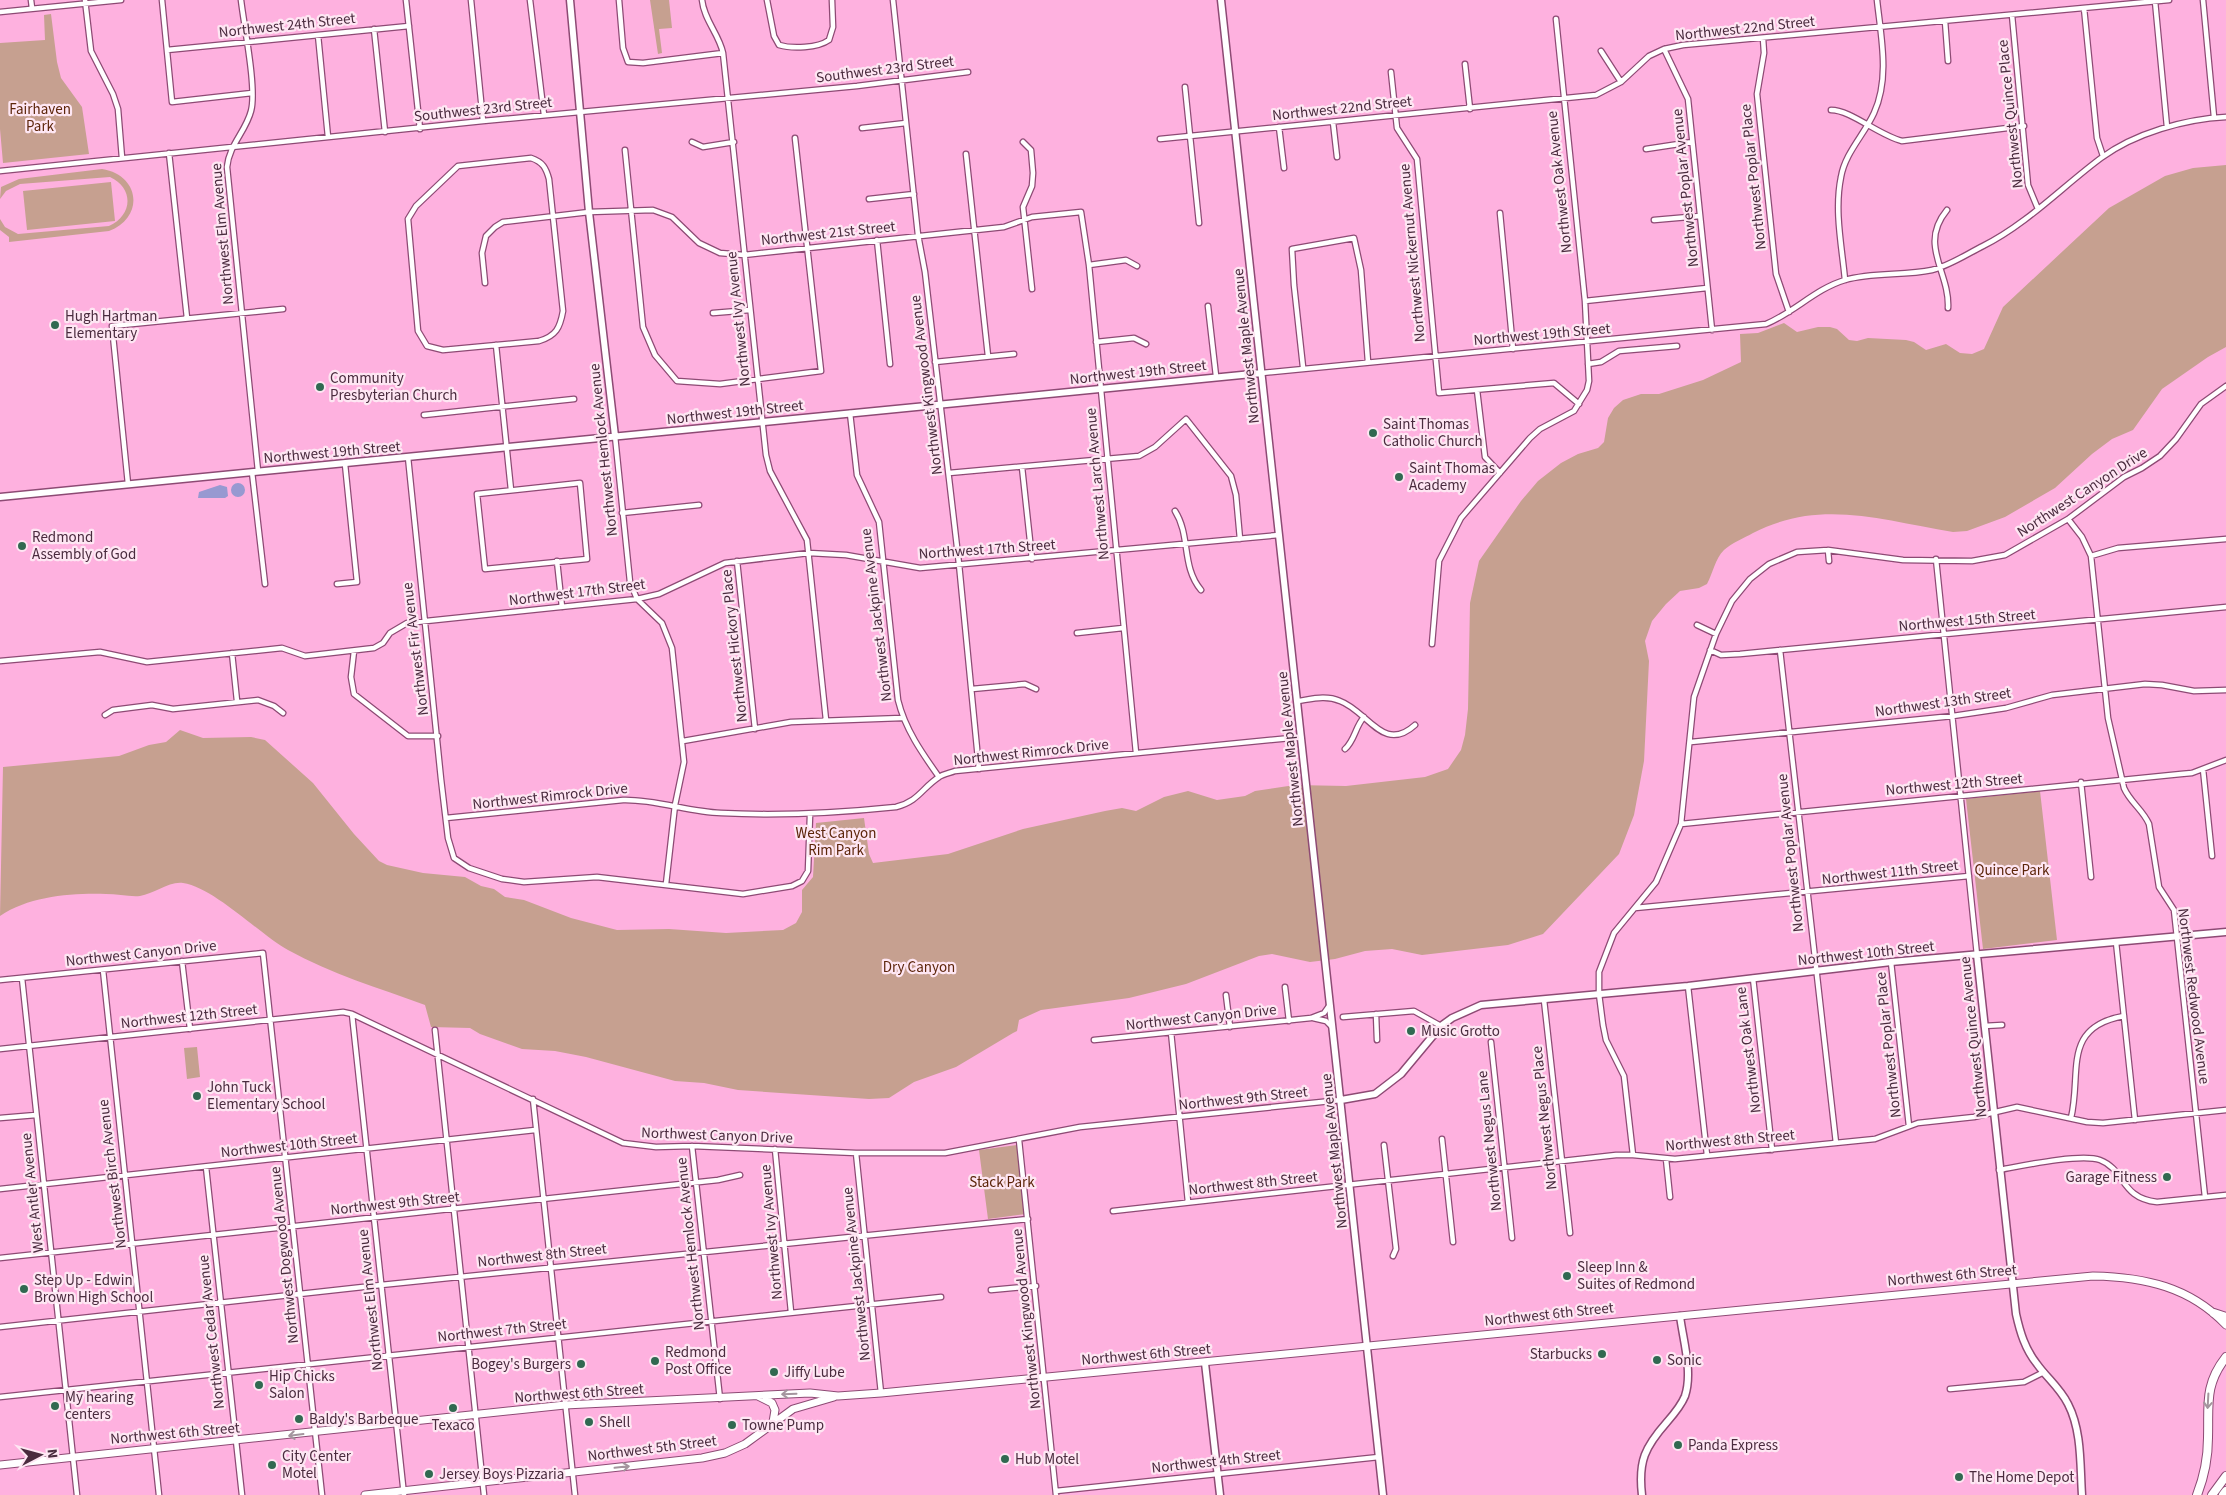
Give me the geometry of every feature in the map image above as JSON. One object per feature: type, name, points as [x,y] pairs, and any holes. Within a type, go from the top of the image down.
[{"type":"highway","points":[[2214,1312],[2226,1317]]},
{"type":"highway","points":[[2197,1495],[2207,1462],[2208,1393],[2213,1376],[2226,1357]]},
{"type":"highway","points":[[2212,1495],[2226,1476]]},
{"type":"highway","points":[[2223,1495],[2226,1491]]},
{"type":"main road","name":"Northwest 6th Street","points":[[0,1465],[235,1442],[565,1405],[720,1399],[810,1393],[838,1396],[2093,1276],[2120,1276],[2149,1281],[2178,1290],[2214,1312],[2226,1325]]},
{"type":"main road","points":[[757,1396],[772,1403],[775,1410],[773,1422]]},
{"type":"main road","name":"Northwest 5th Street","points":[[365,1495],[404,1493],[483,1481],[702,1458],[725,1453],[745,1444],[793,1409],[838,1396]]},
{"type":"street","points":[[31,0],[32,8]]},
{"type":"street","points":[[0,12],[85,2],[121,0]]},
{"type":"street","points":[[162,0],[172,102],[252,93]]},
{"type":"street","name":"Northwest Elm Avenue","points":[[241,0],[252,93],[251,112],[232,147],[227,167],[265,584]]},
{"type":"street","points":[[406,0],[420,129]]},
{"type":"street","points":[[471,0],[483,121]]},
{"type":"street","points":[[530,0],[544,115]]},
{"type":"street","name":"Northwest Hemlock Avenue","points":[[570,0],[589,212],[630,582],[637,599],[662,623],[667,632],[672,648],[683,741],[684,762],[676,805],[666,884]]},
{"type":"street","points":[[619,0],[623,48],[628,62],[723,53]]},
{"type":"street","name":"Northwest Ivy Avenue","points":[[702,0],[704,12],[721,43],[723,53],[734,142],[757,380],[770,471],[803,529],[810,553],[826,720]]},
{"type":"street","points":[[767,0],[774,36],[779,45],[794,47],[821,44],[829,40],[833,27],[832,0]]},
{"type":"street","name":"Northwest Kingwood Avenue","points":[[893,0],[918,235],[925,272],[949,473],[979,768]]},
{"type":"street","name":"Northwest Maple Avenue","points":[[1221,0],[1383,1495]]},
{"type":"street","points":[[1845,280],[1838,208],[1841,176],[1853,147],[1874,113],[1882,81],[1884,62],[1877,0]]},
{"type":"street","name":"Northwest 22nd Street","points":[[1160,139],[1563,100],[1596,95],[1621,82],[1649,56],[1664,49],[1683,45],[2169,0]]},
{"type":"street","points":[[2203,0],[2214,117]]},
{"type":"street","points":[[2155,1],[2167,127]]},
{"type":"street","points":[[85,2],[91,51],[113,94],[118,109],[122,158]]},
{"type":"street","points":[[2084,8],[2097,138],[2103,156]]},
{"type":"street","name":"Northwest Quince Place","points":[[2012,15],[2024,126],[2028,185],[2038,209]]},
{"type":"street","name":"Northwest Oak Avenue","points":[[1556,19],[1584,301],[1588,364],[1587,390],[1579,404]]},
{"type":"street","points":[[1945,21],[1948,61]]},
{"type":"street","name":"Northwest 24th Street","points":[[167,50],[409,26]]},
{"type":"street","points":[[374,29],[385,132]]},
{"type":"street","points":[[318,35],[328,137]]},
{"type":"street","name":"Northwest Poplar Place","points":[[1763,38],[1764,53],[1757,94],[1776,274],[1789,312]]},
{"type":"street","name":"Northwest Poplar Avenue","points":[[1664,49],[1688,99],[1712,330]]},
{"type":"street","points":[[1602,51],[1621,82]]},
{"type":"street","points":[[1465,64],[1470,108]]},
{"type":"street","name":"Southwest 23rd Street","points":[[0,171],[483,121],[857,86],[968,72]]},
{"type":"street","name":"Northwest Nickernut Avenue","points":[[1391,72],[1397,128],[1417,158],[1429,274],[1428,298],[1438,393],[1477,390]]},
{"type":"street","points":[[1185,87],[1199,223]]},
{"type":"street","points":[[1831,110],[1840,110],[1887,137],[1902,140],[2024,126]]},
{"type":"street","name":"Northwest 19th Street","points":[[0,497],[1101,389],[1216,376],[1766,324],[1789,312],[1815,293],[1845,280],[1939,268],[2002,235],[2038,209],[2103,156],[2136,139],[2167,127],[2214,117],[2226,117]]},
{"type":"street","points":[[1333,122],[1337,157]]},
{"type":"street","points":[[862,128],[906,123]]},
{"type":"street","points":[[1279,128],[1284,168]]},
{"type":"street","points":[[625,150],[643,327],[655,355],[677,381],[720,384],[821,371],[795,138]]},
{"type":"street","points":[[692,142],[703,147],[734,142]]},
{"type":"street","points":[[1023,142],[1030,150],[1033,173],[1032,186],[1023,206],[1032,289]]},
{"type":"street","points":[[1646,149],[1692,142]]},
{"type":"street","points":[[169,154],[187,318]]},
{"type":"street","points":[[966,154],[988,356]]},
{"type":"street","points":[[531,158],[546,167],[553,217],[563,311],[558,331],[549,338],[496,345],[443,350],[427,346],[418,331],[408,219],[416,206],[458,166],[531,158]]},
{"type":"street","points":[[869,199],[914,194]]},
{"type":"street","name":"Northwest 21st Street","points":[[485,282],[482,253],[486,236],[502,222],[589,212],[632,209],[652,210],[672,217],[699,243],[720,252],[744,255],[1004,227],[1024,220],[1081,212]]},
{"type":"street","points":[[1946,210],[1941,217],[1933,240],[1939,268],[1946,284],[1948,308]]},
{"type":"street","name":"Northwest Larch Avenue","points":[[1081,212],[1089,265],[1106,459],[1136,753]]},
{"type":"street","points":[[1500,213],[1513,349]]},
{"type":"street","points":[[1654,220],[1700,216]]},
{"type":"street","points":[[1303,368],[1292,249],[1354,238],[1361,270],[1368,362]]},
{"type":"street","points":[[877,240],[890,364]]},
{"type":"street","points":[[1089,265],[1126,260],[1137,266]]},
{"type":"street","points":[[1584,301],[1707,288]]},
{"type":"street","points":[[1208,306],[1216,376]]},
{"type":"street","points":[[128,484],[112,326],[283,309]]},
{"type":"street","points":[[713,313],[750,310]]},
{"type":"street","points":[[1096,342],[1134,338],[1146,344]]},
{"type":"street","points":[[496,345],[511,490]]},
{"type":"street","points":[[1588,364],[1601,362],[1620,352],[1677,346]]},
{"type":"street","points":[[935,362],[1014,354]]},
{"type":"street","points":[[1432,644],[1439,562],[1461,518],[1500,473],[1530,438],[1540,429],[1567,416],[1579,404],[1554,383],[1477,390],[1485,457],[1500,473]]},
{"type":"street","name":"Northwest Canyon Drive","points":[[1599,994],[1600,972],[1604,956],[1614,933],[1656,882],[1682,824],[1694,697],[1716,634],[1732,601],[1750,578],[1783,557],[1797,552],[1828,550],[1903,560],[1972,561],[2005,555],[2068,519],[2124,477],[2160,456],[2176,439],[2201,404],[2226,386]]},
{"type":"street","points":[[424,414],[574,399]]},
{"type":"street","name":"Northwest Jackpine Avenue","points":[[850,413],[857,475],[879,522],[898,700],[902,718],[919,749],[939,777]]},
{"type":"street","points":[[949,473],[1139,456],[1155,448],[1186,419],[1231,476],[1236,495],[1240,538]]},
{"type":"street","name":"Northwest Fir Avenue","points":[[408,457],[448,838],[454,858],[461,864],[502,879],[524,882],[597,877],[666,884]]},
{"type":"street","points":[[337,584],[357,582],[345,464]]},
{"type":"street","points":[[1022,467],[1032,559]]},
{"type":"street","points":[[580,483],[587,558],[557,561],[485,568],[477,494],[580,483]]},
{"type":"street","points":[[622,513],[699,505]]},
{"type":"street","points":[[1174,511],[1183,523],[1185,544],[1193,581],[1201,590]]},
{"type":"street","name":"Northwest Redwood Avenue","points":[[2068,519],[2082,537],[2091,556],[2108,718],[2121,779],[2128,797],[2146,817],[2152,831],[2159,887],[2174,910],[2205,1197]]},
{"type":"street","name":"Northwest 17th Street","points":[[0,661],[100,652],[147,662],[282,648],[306,656],[354,651],[374,648],[383,643],[390,632],[407,623],[637,599],[659,594],[714,566],[737,561],[810,553],[846,555],[920,568],[1280,535]]},
{"type":"street","points":[[2091,556],[2118,548],[2226,539]]},
{"type":"street","points":[[1828,550],[1829,560]]},
{"type":"street","name":"Northwest Quince Avenue","points":[[1936,559],[1999,1170],[2019,1330],[2030,1356],[2060,1391],[2072,1414],[2078,1438],[2082,1495]]},
{"type":"street","points":[[557,561],[562,606]]},
{"type":"street","name":"Northwest Hickory Place","points":[[737,561],[755,728]]},
{"type":"street","name":"Northwest 15th Street","points":[[1710,650],[1721,654],[1780,650],[2226,607]]},
{"type":"street","points":[[1698,625],[1716,634]]},
{"type":"street","points":[[1077,633],[1123,628]]},
{"type":"street","name":"Northwest Poplar Avenue","points":[[1780,650],[1836,1143]]},
{"type":"street","points":[[354,651],[350,677],[354,694],[408,736],[438,736]]},
{"type":"street","points":[[232,653],[237,701]]},
{"type":"street","points":[[972,689],[1025,684],[1036,689]]},
{"type":"street","name":"Northwest 13th Street","points":[[1691,742],[1953,716],[2006,708],[2052,695],[2146,684],[2162,685],[2194,692],[2226,690]]},
{"type":"street","points":[[1298,701],[1325,697],[1341,701],[1364,717],[1378,731],[1394,735],[1406,734],[1415,725]]},
{"type":"street","points":[[105,715],[113,710],[152,705],[173,709],[258,700],[274,706],[283,713]]},
{"type":"street","points":[[1345,748],[1352,743],[1355,731],[1364,717]]},
{"type":"street","points":[[683,741],[791,722],[902,718]]},
{"type":"street","name":"Northwest Rimrock Drive","points":[[446,818],[623,800],[676,805],[719,813],[810,815],[908,804],[921,796],[939,777],[979,768],[1301,737]]},
{"type":"street","name":"Northwest 12th Street","points":[[1682,824],[1960,795],[2003,793],[2081,782],[2192,773],[2226,760]]},
{"type":"street","points":[[2203,769],[2212,856]]},
{"type":"street","points":[[2081,782],[2091,877]]},
{"type":"street","points":[[666,884],[743,894],[792,886],[802,882],[808,871],[810,815]]},
{"type":"street","name":"Northwest 11th Street","points":[[1635,908],[1808,893],[1969,876]]},
{"type":"street","name":"Northwest 10th Street","points":[[1599,994],[1688,986],[1891,962],[2226,932]]},
{"type":"street","points":[[2116,942],[2135,1120]]},
{"type":"street","name":"Northwest Canyon Drive","points":[[0,980],[263,953]]},
{"type":"street","name":"Northwest Dogwood Avenue","points":[[263,953],[322,1495]]},
{"type":"street","points":[[182,961],[190,1029]]},
{"type":"street","name":"Northwest Poplar Place","points":[[1891,962],[1909,1126]]},
{"type":"street","name":"Northwest Birch Avenue","points":[[103,970],[159,1495]]},
{"type":"street","name":"West Antler Avenue","points":[[22,978],[77,1495]]},
{"type":"street","name":"Northwest Oak Lane","points":[[1753,978],[1772,1150]]},
{"type":"street","points":[[1688,986],[1707,1155]]},
{"type":"street","points":[[1285,987],[1289,1021]]},
{"type":"street","points":[[1343,1017],[1414,1011],[1441,1026],[1452,1018],[1481,1005],[1599,994],[1606,1040],[1624,1076],[1633,1155]]},
{"type":"street","points":[[1226,995],[1230,1027]]},
{"type":"street","name":"Northwest Negus Place","points":[[1544,1000],[1570,1233]]},
{"type":"street","points":[[1312,1018],[1328,1010],[1330,1003]]},
{"type":"street","name":"Northwest 12th Street","points":[[0,1050],[343,1012],[352,1014]]},
{"type":"street","name":"Northwest Elm Avenue","points":[[352,1014],[404,1493]]},
{"type":"street","name":"Northwest Canyon Drive","points":[[352,1014],[623,1143],[656,1147],[692,1146],[856,1153],[945,1153],[1020,1140]]},
{"type":"street","points":[[1376,1014],[1378,1040]]},
{"type":"street","points":[[2071,1118],[2078,1049],[2085,1036],[2096,1025],[2109,1019],[2124,1016]]},
{"type":"street","name":"Northwest Canyon Drive","points":[[1094,1040],[1312,1018],[1326,1021],[1332,1026]]},
{"type":"street","points":[[1984,1026],[2002,1025]]},
{"type":"street","name":"Northwest 9th Street","points":[[1020,1140],[1080,1127],[1341,1100],[1375,1094],[1401,1074],[1441,1026]]},
{"type":"street","points":[[435,1030],[484,1495]]},
{"type":"street","points":[[1171,1032],[1188,1202]]},
{"type":"street","name":"Northwest Negus Lane","points":[[1491,1042],[1512,1238]]},
{"type":"street","points":[[533,1099],[575,1495]]},
{"type":"street","name":"Northwest 8th Street","points":[[1113,1211],[1561,1161],[1633,1155],[1666,1159],[1875,1139],[1909,1126],[2025,1108],[2095,1123],[2226,1110]]},
{"type":"street","points":[[0,1118],[36,1114]]},
{"type":"street","name":"Northwest 10th Street","points":[[0,1189],[535,1130]]},
{"type":"street","points":[[1442,1139],[1453,1242]]},
{"type":"street","name":"Northwest Kingwood Avenue","points":[[1020,1140],[1046,1377],[1056,1493]]},
{"type":"street","points":[[1384,1145],[1396,1248],[1393,1256]]},
{"type":"street","name":"Northwest Hemlock Avenue","points":[[692,1146],[720,1399]]},
{"type":"street","name":"Northwest Ivy Avenue","points":[[775,1149],[791,1312]]},
{"type":"street","name":"Northwest Jackpine Avenue","points":[[856,1153],[881,1392]]},
{"type":"street","points":[[1666,1159],[1670,1197]]},
{"type":"street","points":[[1999,1170],[2062,1160],[2099,1160],[2109,1166],[2136,1197],[2147,1201],[2157,1202],[2226,1195]]},
{"type":"street","name":"Northwest Cedar Avenue","points":[[206,1167],[242,1495]]},
{"type":"street","name":"Northwest 9th Street","points":[[0,1258],[696,1182],[740,1175]]},
{"type":"street","name":"Northwest 8th Street","points":[[0,1327],[784,1242],[1028,1219]]},
{"type":"street","points":[[990,1290],[1036,1286]]},
{"type":"street","name":"Northwest 7th Street","points":[[0,1397],[389,1354],[941,1297]]},
{"type":"street","points":[[1642,1495],[1641,1466],[1648,1445],[1675,1413],[1685,1395],[1687,1372],[1680,1316]]},
{"type":"street","points":[[1205,1362],[1220,1495]]},
{"type":"street","points":[[1950,1389],[2024,1382],[2044,1372]]},
{"type":"street","name":"Northwest 4th Street","points":[[1056,1493],[1379,1456]]},
{"type":"green space","points":[[650,0],[669,0],[672,28],[659,29],[662,53],[658,54]]},
{"type":"green space","name":"Fairhaven Park","points":[[51,14],[61,78],[82,107],[89,154],[3,163],[0,129],[0,43],[45,40],[44,15]]},
{"type":"green space","name":"Dry Canyon","points":[[2226,165],[2226,347],[2208,357],[2162,389],[2133,430],[2112,439],[2092,454],[2055,488],[2005,517],[1967,531],[1953,532],[1852,515],[1828,514],[1778,522],[1727,547],[1718,558],[1707,584],[1699,588],[1680,591],[1666,604],[1652,621],[1645,641],[1649,661],[1644,761],[1634,815],[1619,854],[1543,934],[1508,945],[1422,955],[1392,949],[1365,951],[1335,959],[1310,962],[1272,954],[1259,956],[1186,984],[1129,998],[1041,1010],[1019,1020],[1017,1031],[956,1067],[914,1082],[889,1098],[869,1099],[738,1090],[704,1083],[675,1081],[586,1057],[555,1051],[522,1049],[480,1034],[470,1028],[431,1027],[425,1005],[355,980],[304,959],[276,943],[237,912],[209,893],[183,883],[172,884],[140,896],[93,894],[51,897],[24,904],[0,916],[3,767],[119,756],[149,745],[166,742],[180,730],[203,738],[251,737],[265,740],[313,783],[354,834],[379,861],[387,865],[423,873],[465,877],[481,886],[494,889],[505,897],[524,900],[571,918],[617,930],[669,929],[726,933],[783,930],[796,923],[802,912],[802,890],[813,877],[816,823],[864,818],[869,854],[873,863],[948,854],[1023,829],[1122,808],[1136,811],[1164,797],[1188,791],[1217,800],[1245,796],[1255,791],[1295,785],[1346,786],[1425,777],[1448,769],[1461,750],[1465,735],[1468,709],[1470,603],[1479,561],[1521,501],[1538,481],[1561,463],[1578,454],[1598,448],[1604,442],[1608,418],[1614,408],[1623,400],[1641,394],[1659,394],[1703,380],[1741,362],[1740,334],[1758,333],[1784,323],[1797,332],[1818,327],[1830,327],[1837,329],[1849,340],[1857,341],[1868,338],[1906,340],[1914,342],[1926,350],[1946,344],[1960,353],[1972,354],[1984,349],[2003,307],[2109,208],[2165,176],[2193,168]]},
{"type":"green space","points":[[102,169],[115,173],[124,179],[130,188],[133,197],[133,207],[121,225],[109,231],[9,242],[9,237],[0,230],[0,219],[5,227],[18,234],[109,226],[123,215],[128,202],[127,194],[123,188],[110,177],[20,184],[6,191],[0,199],[1,187],[19,179]]},
{"type":"green space","points":[[111,182],[115,221],[27,230],[23,191]]},
{"type":"green space","name":"Quince Park","points":[[2040,791],[2057,940],[1983,949],[1966,799]]},
{"type":"green space","points":[[197,1047],[200,1077],[187,1079],[184,1048]]},
{"type":"green space","name":"Stack Park","points":[[1017,1145],[1026,1214],[988,1219],[979,1150]]},
{"type":"water","points":[[235,483],[241,483],[245,490],[241,497],[235,497],[231,493],[231,487]]},
{"type":"water","points":[[220,485],[227,487],[228,496],[225,498],[198,498],[199,492]]},
{"type":"place","name":"Hugh Hartman Elementary","points":[[55,325]]},
{"type":"place","name":"Community Presbyterian Church","points":[[320,387]]},
{"type":"place","name":"Saint Thomas Catholic Church","points":[[1373,433]]},
{"type":"place","name":"Saint Thomas Academy","points":[[1399,477]]},
{"type":"place","name":"Redmond Assembly of God","points":[[22,546]]},
{"type":"place","name":"Music Grotto","points":[[1411,1031]]},
{"type":"place","name":"John Tuck Elementary School","points":[[197,1096]]},
{"type":"place","name":"Garage Fitness","points":[[2167,1177]]},
{"type":"place","name":"Sleep Inn & Suites of Redmond","points":[[1567,1276]]},
{"type":"place","name":"Step Up - Edwin Brown High School","points":[[24,1289]]},
{"type":"place","name":"Starbucks","points":[[1602,1354]]},
{"type":"place","name":"Sonic","points":[[1657,1360]]},
{"type":"place","name":"Redmond Post Office","points":[[655,1361]]},
{"type":"place","name":"Bogey's Burgers","points":[[581,1364]]},
{"type":"place","name":"Jiffy Lube","points":[[774,1372]]},
{"type":"place","name":"Hip Chicks Salon","points":[[259,1385]]},
{"type":"place","name":"My hearing centers","points":[[55,1406]]},
{"type":"place","name":"Texaco","points":[[453,1408]]},
{"type":"place","name":"Baldy's Barbeque","points":[[299,1419]]},
{"type":"place","name":"Shell","points":[[589,1422]]},
{"type":"place","name":"Towne Pump","points":[[732,1425]]},
{"type":"place","name":"Panda Express","points":[[1678,1445]]},
{"type":"place","name":"Hub Motel","points":[[1005,1459]]},
{"type":"place","name":"City Center Motel","points":[[272,1465]]},
{"type":"place","name":"Jersey Boys Pizzaria","points":[[429,1474]]},
{"type":"place","name":"The Home Depot","points":[[1959,1477]]},
{"type":"park label","name":"West Canyon Rim Park","points":[[836,842]]}]
